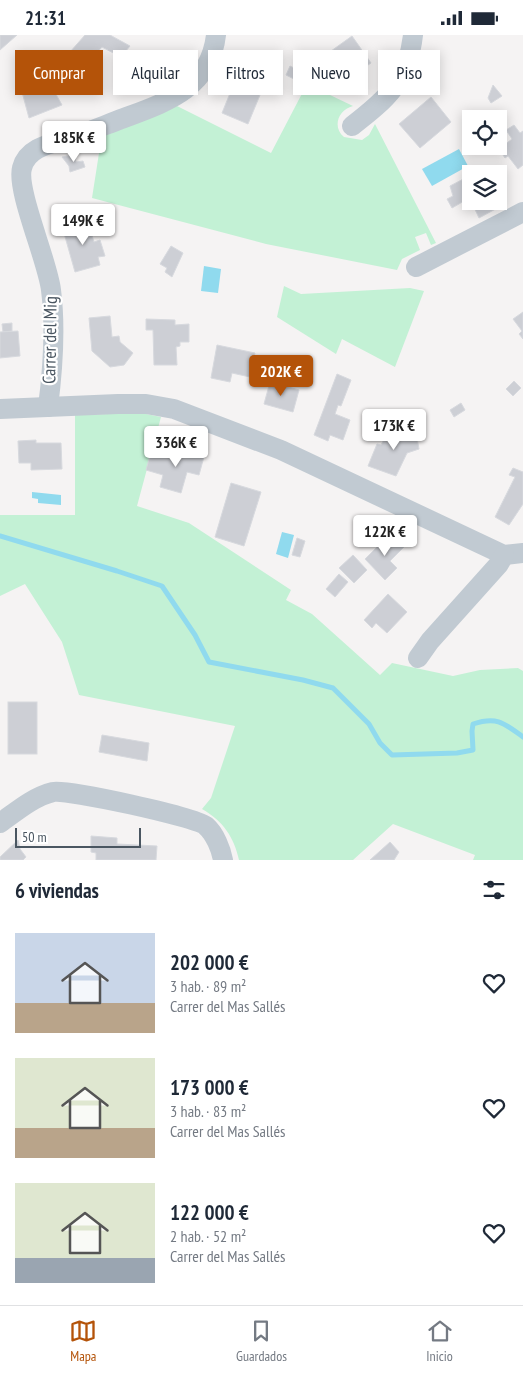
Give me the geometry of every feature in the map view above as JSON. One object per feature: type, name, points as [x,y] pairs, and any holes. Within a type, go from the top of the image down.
[{"type":"street","name":"Carrer del Mig","points":[[48,407],[54,329],[51,288],[34,229],[21,169],[28,154],[46,145],[154,107],[179,96],[195,83],[208,64],[216,35]]},
{"type":"street","points":[[352,126],[383,102],[395,87],[409,60],[413,35]]},
{"type":"street","points":[[416,267],[523,213]]},
{"type":"street","points":[[0,409],[146,404],[174,409],[281,450],[513,554]]},
{"type":"street","points":[[418,658],[430,641],[499,564],[513,554]]},
{"type":"street","points":[[0,823],[31,801],[55,791],[82,795],[185,817],[206,825],[216,838],[223,860]]},
{"type":"green space","points":[[301,95],[330,95],[353,106],[344,111],[338,119],[340,133],[344,137],[362,140],[369,135],[375,124],[436,243],[431,245],[426,233],[415,237],[420,250],[402,259],[397,270],[266,244],[92,198],[102,134],[177,106],[271,153]]},
{"type":"green space","points":[[284,286],[301,294],[410,288],[424,291],[395,367],[342,339],[336,354],[277,317]]},
{"type":"green space","points":[[141,413],[161,417],[137,506],[189,523],[291,590],[286,600],[312,614],[380,675],[392,663],[453,676],[480,670],[518,668],[523,671],[523,860],[473,860],[475,855],[393,824],[353,860],[239,860],[231,837],[222,824],[202,809],[211,798],[235,726],[79,695],[62,642],[25,584],[0,596],[0,515],[75,515],[75,415]]},
{"type":"water","points":[[459,149],[467,165],[462,165],[462,169],[432,186],[422,169]]},
{"type":"water","points":[[204,266],[221,269],[218,293],[201,291]]},
{"type":"water","points":[[32,492],[61,495],[61,505],[38,503],[38,499],[32,498]]},
{"type":"water","points":[[282,532],[294,535],[288,558],[276,554]]},
{"type":"building","points":[[0,35],[17,35],[0,50]]},
{"type":"building","points":[[85,35],[110,35],[130,46],[127,50],[113,50],[113,53],[102,47],[99,50],[72,50]]},
{"type":"building","points":[[352,36],[362,50],[332,50]]},
{"type":"building","points":[[290,66],[293,68],[293,78],[286,75]]},
{"type":"building","points":[[493,85],[502,96],[491,103],[488,98]]},
{"type":"building","points":[[23,95],[56,95],[62,105],[29,118]]},
{"type":"building","points":[[229,95],[260,95],[248,124],[222,113]]},
{"type":"building","points":[[431,97],[451,122],[420,148],[399,124]]},
{"type":"building","points":[[514,125],[520,133],[523,131],[523,165],[518,169],[508,156],[505,158],[503,155],[507,155],[507,143],[512,139],[507,129]]},
{"type":"building","points":[[74,155],[76,162],[83,161],[85,167],[70,172],[69,166],[62,157]]},
{"type":"building","points":[[462,180],[462,202],[452,208],[447,199],[453,196],[450,186]]},
{"type":"building","points":[[475,210],[494,210],[479,218]]},
{"type":"building","points":[[87,219],[94,242],[100,240],[105,256],[98,257],[100,265],[75,272],[62,226]]},
{"type":"building","points":[[171,246],[183,253],[172,277],[165,272],[167,268],[160,264]]},
{"type":"building","points":[[523,312],[523,339],[519,334],[522,331],[513,319]]},
{"type":"building","points":[[110,316],[112,337],[119,336],[120,342],[133,353],[124,365],[110,367],[92,351],[89,318]]},
{"type":"building","points":[[146,319],[175,320],[175,325],[189,324],[189,342],[180,342],[180,346],[176,347],[177,365],[154,365],[153,330],[146,330]]},
{"type":"building","points":[[12,323],[12,331],[3,332],[2,324]]},
{"type":"building","points":[[18,331],[20,356],[0,358],[0,332]]},
{"type":"building","points":[[217,345],[255,353],[250,377],[232,373],[230,382],[211,378]]},
{"type":"building","points":[[337,374],[351,380],[341,406],[338,405],[335,414],[350,420],[343,440],[330,435],[328,441],[314,435]]},
{"type":"building","points":[[514,381],[521,388],[513,396],[506,389]]},
{"type":"building","points":[[270,382],[299,390],[293,412],[264,404]]},
{"type":"building","points":[[461,403],[465,410],[454,417],[450,410]]},
{"type":"building","points":[[415,427],[419,449],[407,453],[396,476],[368,466],[377,444],[381,445],[386,436]]},
{"type":"building","points":[[36,440],[36,443],[61,443],[62,469],[31,470],[31,463],[19,463],[18,441]]},
{"type":"building","points":[[181,447],[205,453],[199,475],[187,472],[181,493],[160,487],[163,475],[146,470],[151,452],[177,459]]},
{"type":"building","points":[[513,468],[523,472],[523,504],[509,525],[495,517],[515,477],[509,475]]},
{"type":"building","points":[[231,483],[261,492],[244,546],[215,537]]},
{"type":"building","points":[[390,534],[404,547],[390,561],[397,568],[385,580],[365,559]]},
{"type":"building","points":[[297,538],[305,541],[300,557],[292,555]]},
{"type":"building","points":[[353,555],[367,570],[354,583],[339,568]]},
{"type":"building","points":[[339,574],[348,582],[335,597],[326,589]]},
{"type":"building","points":[[388,594],[407,612],[387,633],[376,623],[372,628],[364,620]]},
{"type":"building","points":[[8,702],[37,702],[37,754],[8,754]]},
{"type":"building","points":[[102,735],[149,743],[147,761],[99,752]]},
{"type":"building","points":[[91,836],[117,838],[117,844],[157,846],[156,860],[96,860],[96,853],[91,852]]},
{"type":"building","points":[[18,840],[20,849],[26,857],[23,860],[0,860],[0,857]]},
{"type":"building","points":[[390,842],[399,852],[394,860],[370,860]]},
{"type":"waterway","points":[[0,536],[162,586],[195,635],[209,662],[303,680],[333,688],[369,724],[380,743],[392,755],[457,753],[473,750],[473,724],[488,721],[500,722],[523,737]]}]
